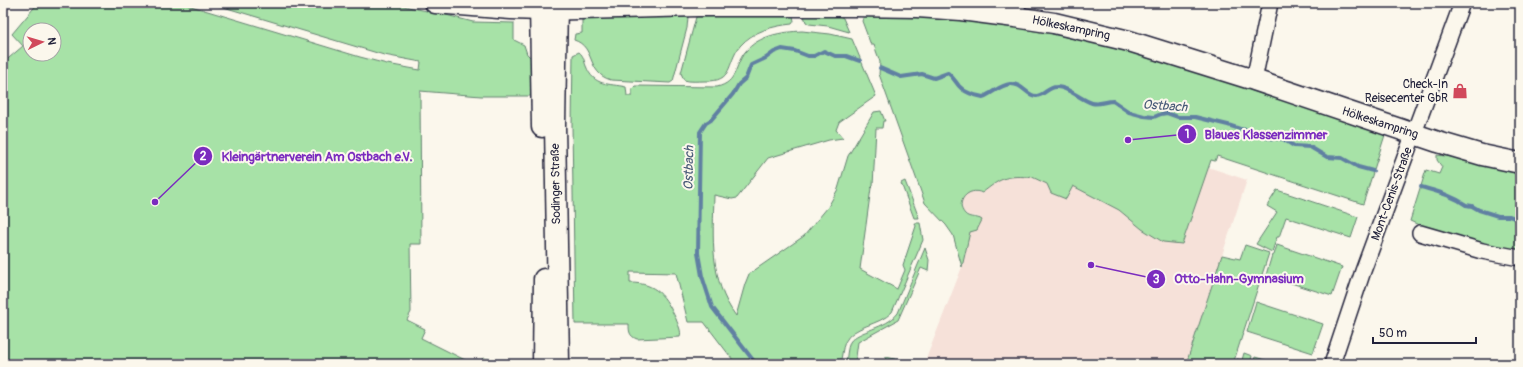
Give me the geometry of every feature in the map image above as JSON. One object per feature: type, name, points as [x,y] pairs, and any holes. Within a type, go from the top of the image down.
[{"type":"main road","name":"Hölkeskampring","points":[[435,3],[511,10],[548,6],[735,5],[917,7],[961,10],[1017,10],[1054,23],[1129,40],[1414,134],[1482,155],[1520,163]]},
{"type":"main road","name":"Sodinger Straße","points":[[543,364],[548,6]]},
{"type":"main road","name":"Sodinger Straße","points":[[548,6],[555,125],[560,364]]},
{"type":"street","points":[[1254,80],[1270,3]]},
{"type":"street","name":"Mont-Cenis-Straße","points":[[1332,364],[1363,271],[1462,3]]},
{"type":"street","points":[[1420,234],[1482,251],[1520,258]]},
{"type":"shaded area","points":[[1208,167],[1247,180],[1186,364],[924,364],[962,267],[970,232],[979,217],[969,216],[963,211],[961,202],[965,194],[973,191],[982,193],[1001,179],[1015,176],[1030,176],[1047,184],[1066,199],[1073,186],[1119,210],[1142,229],[1182,244]]},
{"type":"green space","points":[[38,3],[181,3],[360,57],[420,70],[421,62],[384,55],[210,3],[389,3],[473,22],[514,23],[514,40],[524,45],[527,54],[532,59],[533,96],[481,96],[420,91],[421,244],[410,244],[411,312],[407,320],[425,329],[421,338],[473,364],[3,364],[3,63],[22,47],[22,62],[62,62],[62,22],[22,22]]},
{"type":"green space","points":[[736,14],[793,16],[794,21],[792,24],[764,30],[745,41],[736,53],[728,71],[721,78],[714,81],[684,80],[681,73],[696,17],[735,16]]},
{"type":"green space","points":[[837,15],[843,18],[849,32],[828,26],[809,24],[806,22],[804,16]]},
{"type":"green space","points":[[910,15],[991,23],[1057,35],[1135,52],[1384,134],[1385,135],[1363,204],[1217,156],[1215,161],[1211,160],[1182,244],[1163,242],[1142,229],[1119,210],[1073,186],[1066,199],[1051,193],[1047,184],[1030,176],[1008,177],[998,181],[982,193],[977,191],[968,193],[964,196],[961,205],[965,214],[982,220],[977,230],[970,232],[962,267],[953,235],[946,225],[925,203],[879,74],[880,62],[874,45],[871,45],[862,21],[864,16]]},
{"type":"green space","points":[[688,17],[687,28],[673,81],[670,83],[611,80],[603,77],[594,66],[586,48],[581,43],[574,40],[575,34],[582,33],[582,18]]},
{"type":"green space","points":[[22,22],[22,45],[12,34]]},
{"type":"green space","points":[[802,31],[830,34],[852,39],[876,96],[839,122],[836,130],[843,138],[829,140],[768,158],[737,198],[732,199],[714,195],[714,258],[721,288],[727,302],[736,316],[749,274],[804,236],[828,207],[838,189],[848,156],[874,112],[881,111],[885,121],[883,121],[882,128],[876,128],[873,186],[871,188],[860,269],[897,289],[905,270],[903,265],[916,226],[915,223],[920,223],[923,240],[892,312],[887,317],[854,332],[849,336],[844,345],[840,364],[736,364],[704,322],[688,322],[676,273],[630,272],[630,283],[647,285],[659,292],[668,304],[676,319],[680,330],[680,337],[637,339],[630,333],[629,324],[575,324],[572,125],[573,55],[579,52],[581,54],[589,73],[593,78],[603,83],[626,87],[627,96],[632,96],[632,89],[635,86],[717,87],[724,85],[735,73],[742,57],[751,46],[764,38],[787,32]]},
{"type":"green space","points":[[1437,155],[1453,157],[1520,174],[1520,252],[1423,229],[1419,225],[1410,221],[1426,170],[1439,174],[1442,167],[1437,160]]},
{"type":"green space","points":[[905,181],[919,218],[914,218],[901,183]]},
{"type":"green space","points":[[1277,190],[1358,217],[1351,238],[1286,217],[1272,252],[1256,244],[1277,212],[1267,206]]},
{"type":"green space","points":[[1245,245],[1269,253],[1233,364],[1186,364],[1222,255],[1240,259]]},
{"type":"green space","points":[[1277,245],[1342,267],[1332,296],[1266,275],[1272,255],[1274,255]]},
{"type":"green space","points":[[925,248],[929,260],[928,271],[921,268],[898,320],[858,342],[855,364],[846,364],[849,345],[854,338],[887,323],[898,313]]},
{"type":"green space","points":[[1256,302],[1323,324],[1313,353],[1247,332]]},
{"type":"green space","points":[[1244,353],[1252,356],[1250,364],[1235,364],[1237,359],[1242,360]]},
{"type":"green space","points":[[886,357],[912,363],[912,364],[884,364]]},
{"type":"green space","points":[[1255,357],[1278,364],[1253,364]]},
{"type":"green space","points":[[483,358],[526,364],[482,364]]},
{"type":"waterway","name":"Ostbach","points":[[756,364],[712,307],[702,276],[698,253],[700,132],[706,123],[711,120],[733,94],[739,84],[746,78],[751,65],[766,58],[774,52],[782,49],[795,51],[808,56],[814,56],[824,51],[835,56],[846,56],[860,61]]},
{"type":"waterway","name":"Ostbach","points":[[880,68],[901,77],[922,74],[934,78],[948,73],[964,90],[983,97],[1003,86],[1010,84],[1014,84],[1034,96],[1042,94],[1053,87],[1060,87],[1092,103],[1097,104],[1113,101],[1129,112],[1144,116],[1154,117],[1167,113],[1178,117],[1195,117],[1253,131],[1268,138],[1283,139],[1294,146],[1310,147],[1327,157],[1342,158],[1358,167],[1373,171]]},
{"type":"waterway","name":"Ostbach","points":[[1421,187],[1450,196],[1479,210],[1498,216],[1509,216],[1520,220]]},
{"type":"place","name":"Check-In Reisecenter GbR","points":[[1460,91]]},
{"type":"place","name":"Blaues Klassenzimmer","points":[[1128,140]]},
{"type":"place","name":"Kleingärtnerverein Am Ostbach e.V.","points":[[155,202]]},
{"type":"place","name":"Otto-Hahn-Gymnasium","points":[[1091,265]]}]
